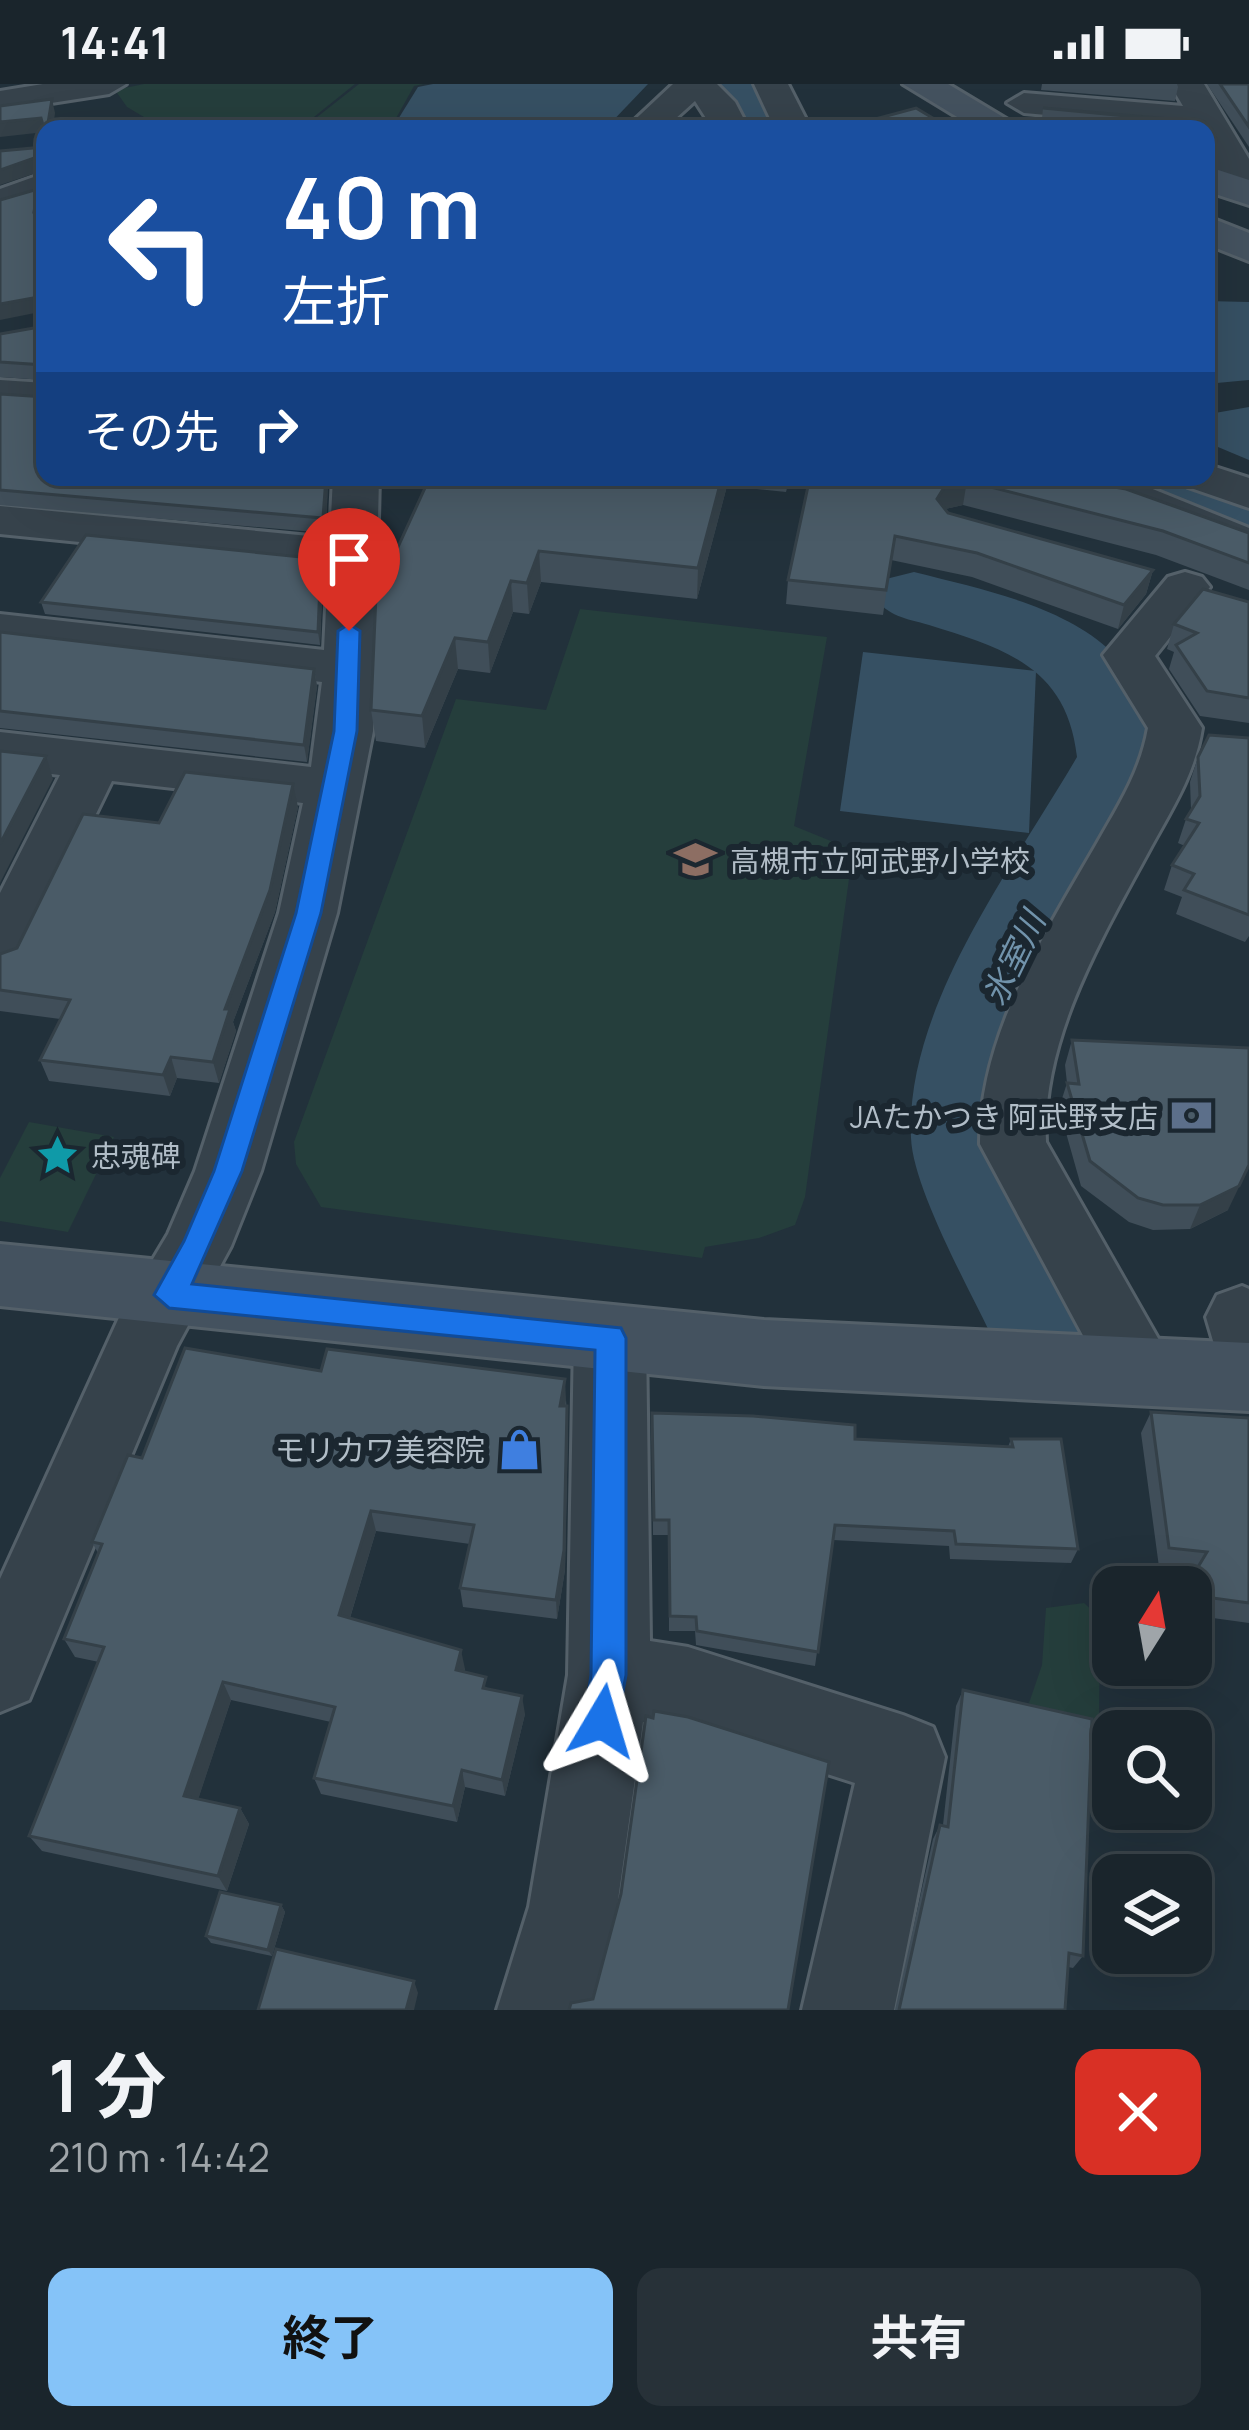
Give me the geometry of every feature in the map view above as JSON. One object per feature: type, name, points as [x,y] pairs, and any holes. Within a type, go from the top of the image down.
[{"type":"street","points":[[653,120],[695,84],[723,109],[727,120]]},
{"type":"street","points":[[770,84],[788,120]]},
{"type":"street","points":[[921,84],[1005,108],[1207,103],[1249,191]]},
{"type":"street","points":[[0,101],[90,92]]},
{"type":"street","points":[[1215,181],[1249,191]]},
{"type":"street","points":[[0,202],[36,188]]},
{"type":"street","points":[[1215,232],[1249,249]]},
{"type":"street","points":[[0,393],[36,395]]},
{"type":"street","points":[[1215,481],[1249,494]]},
{"type":"street","points":[[0,1671],[147,1333],[197,1246],[228,1171],[308,913],[346,731],[356,486]]},
{"type":"street","points":[[1105,486],[1249,545]]},
{"type":"street","points":[[0,520],[352,554]]},
{"type":"street","points":[[1140,1370],[1013,1144],[1010,1120],[1028,1040],[1169,765],[1202,739],[1175,728],[1129,655],[1184,586]]},
{"type":"street","points":[[0,629],[348,669]]},
{"type":"street","points":[[0,750],[334,788]]},
{"type":"street","points":[[0,952],[94,760]]},
{"type":"street","points":[[0,1276],[764,1353],[1140,1370],[1246,1349]]},
{"type":"street","points":[[544,2010],[573,1907],[609,1675],[610,1338]]},
{"type":"street","points":[[609,1675],[688,1688],[903,1757],[848,2010]]},
{"type":"green space","points":[[144,84],[355,84],[310,120],[149,120],[127,107],[115,90]]},
{"type":"green space","points":[[359,84],[424,84],[414,86],[395,120],[313,120]]},
{"type":"green space","points":[[580,609],[827,637],[794,826],[853,850],[805,1197],[795,1225],[759,1238],[705,1247],[702,1258],[321,1207],[296,1164],[294,1142],[456,699],[546,710]]},
{"type":"green space","points":[[29,1122],[114,1137],[68,1232],[0,1221],[0,1178]]},
{"type":"green space","points":[[1084,1603],[1092,1610],[1092,1686],[1099,1686],[1099,1710],[1092,1710],[1092,1724],[1055,1719],[1029,1703],[1042,1665],[1046,1608]]},
{"type":"water","points":[[648,84],[614,120],[398,120],[418,87]]},
{"type":"water","points":[[1215,301],[1249,302],[1249,380],[1215,383]]},
{"type":"water","points":[[1249,407],[1249,460],[1215,446],[1215,413]]},
{"type":"water","points":[[863,652],[1036,671],[1029,833],[840,811]]},
{"type":"building","points":[[1220,84],[1249,84],[1249,127]]},
{"type":"building","points":[[52,99],[48,120],[0,122],[0,106]]},
{"type":"building","points":[[916,108],[936,120],[871,120]]},
{"type":"building","points":[[36,148],[36,157],[0,170],[0,151]]},
{"type":"building","points":[[36,190],[36,297],[0,304],[0,200]]},
{"type":"building","points":[[36,328],[36,364],[0,362],[0,334]]},
{"type":"building","points":[[0,394],[36,396],[36,486],[325,486],[323,518],[0,490]]},
{"type":"building","points":[[426,486],[720,486],[698,568],[539,551],[527,583],[511,581],[488,642],[455,638],[422,716],[371,710],[376,595]]},
{"type":"building","points":[[808,486],[945,486],[937,499],[948,513],[1153,570],[1124,605],[977,553],[895,536],[886,590],[788,580]]},
{"type":"building","points":[[987,486],[1126,489],[1249,533],[1249,563],[1163,531]]},
{"type":"building","points":[[86,535],[321,559],[318,632],[41,602]]},
{"type":"building","points":[[1203,589],[1249,602],[1249,698],[1207,691],[1176,645],[1197,633],[1174,624]]},
{"type":"building","points":[[0,632],[314,669],[304,745],[0,711]]},
{"type":"building","points":[[1209,735],[1249,738],[1249,915],[1184,890],[1194,874],[1172,865],[1199,823],[1186,819],[1200,796],[1198,757]]},
{"type":"building","points":[[0,751],[46,756],[0,844]]},
{"type":"building","points":[[185,772],[293,784],[270,890],[225,1009],[230,1009],[213,1062],[171,1057],[163,1075],[40,1060],[70,1000],[0,990],[0,954],[17,948],[83,814],[159,823]]},
{"type":"building","points":[[1072,1040],[1249,1048],[1249,1165],[1239,1186],[1200,1205],[1163,1205],[1138,1198],[1090,1161],[1067,1083],[1079,1084]]},
{"type":"building","points":[[185,1348],[321,1371],[327,1349],[565,1379],[560,1406],[567,1406],[564,1550],[556,1600],[460,1588],[474,1525],[371,1511],[339,1615],[461,1650],[456,1670],[486,1677],[483,1688],[522,1696],[502,1780],[462,1770],[453,1806],[314,1778],[335,1707],[223,1682],[184,1796],[240,1808],[218,1876],[29,1836],[104,1647],[64,1639],[102,1544],[92,1542],[128,1455],[142,1458]]},
{"type":"building","points":[[1151,1412],[1249,1418],[1249,1603],[1212,1598],[1212,1566],[1199,1566],[1207,1552],[1169,1548]]},
{"type":"building","points":[[652,1413],[855,1425],[855,1439],[1013,1447],[1011,1439],[1061,1439],[1078,1549],[956,1544],[954,1531],[835,1525],[818,1652],[697,1631],[696,1617],[670,1616],[669,1520],[654,1520]]},
{"type":"building","points":[[963,1690],[1092,1719],[1083,1956],[1069,1953],[1065,2010],[899,2010],[940,1825],[948,1827]]},
{"type":"building","points":[[654,1711],[688,1717],[829,1762],[788,2010],[569,2010],[571,2003],[593,1999],[621,1894],[646,1716],[653,1718]]},
{"type":"building","points":[[220,1892],[281,1905],[268,1950],[206,1936]]},
{"type":"building","points":[[276,1949],[414,1981],[406,2010],[258,2010]]},
{"type":"waterway","points":[[729,84],[747,120]]},
{"type":"waterway","points":[[1156,486],[1249,522]]},
{"type":"waterway","name":"氷室川","points":[[914,596],[1018,628],[1050,644],[1079,664],[1101,688],[1116,719],[1121,757],[1002,972],[971,1050],[964,1141],[988,1208],[1035,1306]]},
{"type":"place","name":"高槻市立阿武野小学校","points":[[696,860]]},
{"type":"place","name":"JAたかつき 阿武野支店","points":[[1192,1116]]},
{"type":"place","name":"忠魂碑","points":[[57,1155]]},
{"type":"place","name":"モリカワ美容院","points":[[519,1449]]},
{"type":"route","points":[[349,631],[346,731],[308,913],[228,1171],[197,1246],[169,1295],[610,1338],[609,1675],[602,1721]]}]
